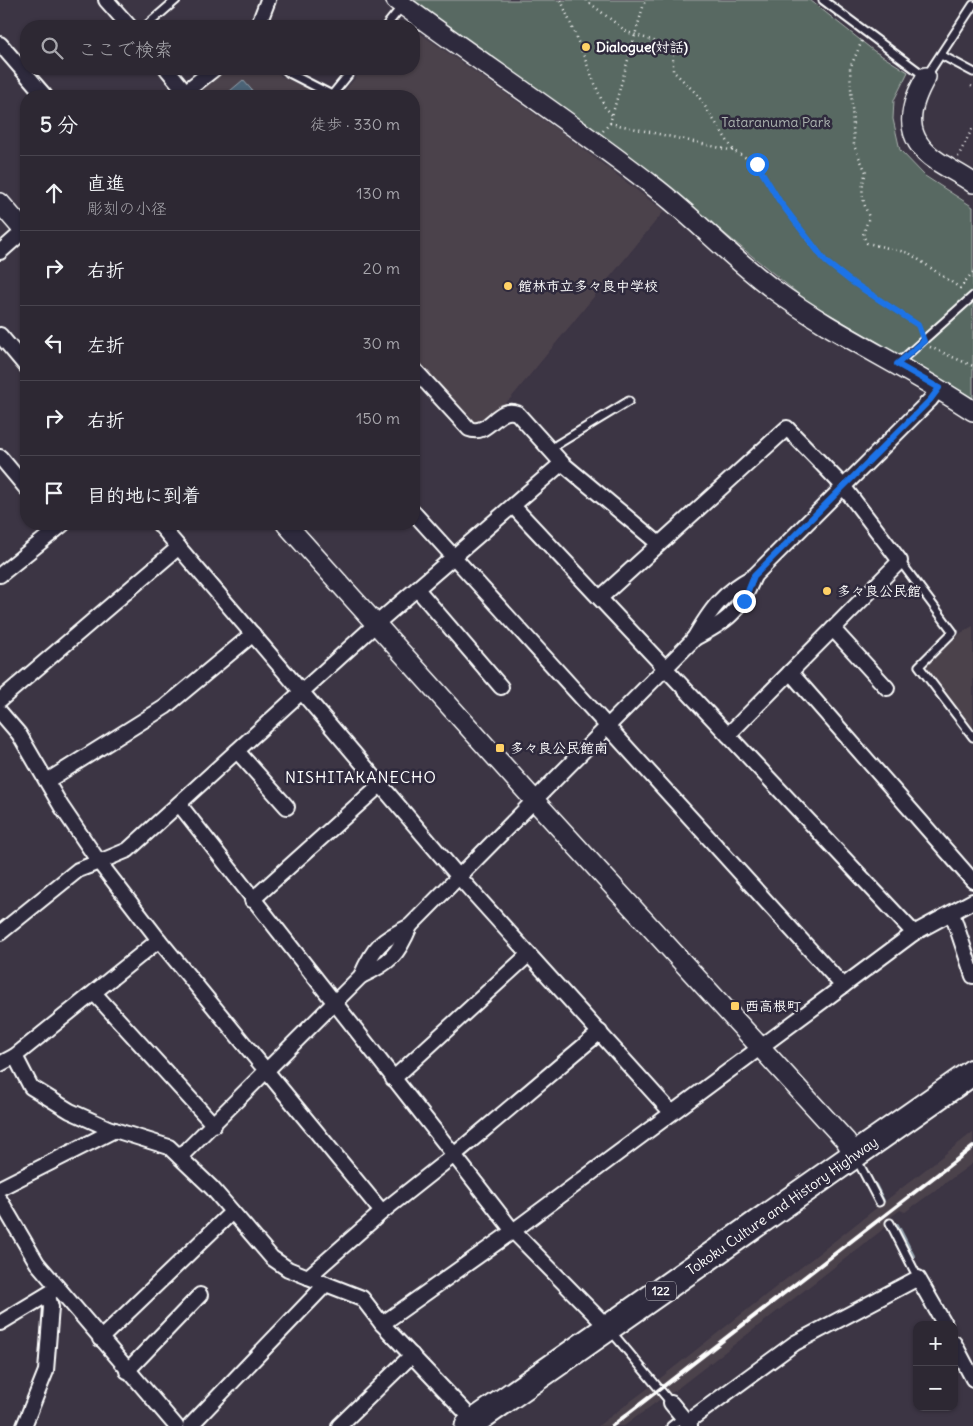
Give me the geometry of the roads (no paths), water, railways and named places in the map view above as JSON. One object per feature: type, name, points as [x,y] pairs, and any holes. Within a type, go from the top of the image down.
[{"type":"highway","name":"Tokoku Culture and History Highway","points":[[471,1423],[609,1329],[973,1072]]},
{"type":"street","points":[[106,0],[124,20]]},
{"type":"street","points":[[260,20],[268,0]]},
{"type":"street","points":[[400,3],[596,141],[670,200],[772,288],[810,314],[939,388],[973,411]]},
{"type":"street","points":[[0,44],[20,67]]},
{"type":"street","points":[[27,75],[40,90]]},
{"type":"street","points":[[171,75],[182,90]]},
{"type":"street","points":[[191,90],[207,75]]},
{"type":"street","points":[[926,77],[911,108],[910,122],[914,134],[927,153],[973,184]]},
{"type":"street","points":[[0,203],[20,225]]},
{"type":"street","points":[[0,252],[20,236]]},
{"type":"street","points":[[0,335],[20,359]]},
{"type":"street","points":[[420,376],[469,429],[481,431],[504,412],[510,410],[517,413],[562,463],[659,544]]},
{"type":"street","points":[[180,1157],[361,976],[384,965],[400,950],[410,926],[692,640],[723,624],[744,601],[754,576],[930,400],[939,388]]},
{"type":"street","points":[[600,598],[787,428],[843,486],[900,562],[728,735]]},
{"type":"street","points":[[0,457],[20,481]]},
{"type":"street","points":[[0,933],[78,870],[128,850],[376,624],[562,463]]},
{"type":"street","points":[[513,506],[914,933]]},
{"type":"street","points":[[420,520],[843,986]]},
{"type":"street","points":[[0,574],[54,530]]},
{"type":"street","points":[[164,530],[459,877],[672,1112]]},
{"type":"street","points":[[291,530],[535,801],[846,1141],[854,1155]]},
{"type":"street","points":[[0,700],[179,547]]},
{"type":"street","points":[[417,589],[501,687]]},
{"type":"street","points":[[833,629],[887,688]]},
{"type":"street","points":[[47,781],[165,707],[253,634]]},
{"type":"street","points":[[790,672],[973,881]]},
{"type":"street","points":[[0,712],[19,734],[61,806],[99,862],[160,940],[382,1212]]},
{"type":"street","points":[[237,751],[287,807]]},
{"type":"street","points":[[252,900],[380,785]]},
{"type":"street","points":[[179,804],[252,900],[513,1231],[609,1329]]},
{"type":"street","points":[[382,1324],[513,1231],[914,933],[973,902]]},
{"type":"street","points":[[952,913],[973,976]]},
{"type":"street","points":[[0,1064],[15,1056],[160,940]]},
{"type":"street","points":[[393,1079],[528,955]]},
{"type":"street","points":[[94,993],[214,1125]]},
{"type":"street","points":[[308,1277],[382,1212],[454,1155],[600,1032]]},
{"type":"street","points":[[15,1056],[31,1087],[70,1111],[115,1130],[169,1147],[232,1212],[272,1258],[288,1269],[362,1298],[382,1324],[412,1355],[471,1423]]},
{"type":"street","points":[[0,1188],[115,1130]]},
{"type":"street","points":[[0,1200],[52,1292],[100,1339],[176,1426]]},
{"type":"street","points":[[100,1339],[232,1212]]},
{"type":"street","points":[[671,1403],[687,1422],[795,1343],[918,1278],[943,1321]]},
{"type":"street","points":[[190,1426],[326,1284]]},
{"type":"street","points":[[0,1323],[52,1292]]},
{"type":"street","points":[[24,1426],[46,1371],[52,1292]]},
{"type":"street","points":[[127,1371],[200,1295]]},
{"type":"street","points":[[958,1350],[973,1378]]},
{"type":"street","points":[[339,1426],[412,1355]]},
{"type":"lane","points":[[153,20],[176,0]]},
{"type":"lane","points":[[823,0],[926,77],[973,5]]},
{"type":"lane","points":[[390,20],[400,3]]},
{"type":"lane","points":[[941,55],[973,72]]},
{"type":"lane","points":[[293,75],[322,90]]},
{"type":"lane","points":[[336,90],[348,75]]},
{"type":"lane","points":[[897,364],[973,296]]},
{"type":"lane","points":[[550,451],[558,444],[629,401]]},
{"type":"lane","points":[[900,562],[953,632],[919,666],[973,737]]},
{"type":"lane","points":[[854,1155],[879,1202]]},
{"type":"lane","points":[[890,1223],[918,1278]]},
{"type":"lane","points":[[609,1329],[671,1403]]},
{"type":"lane","points":[[671,1426],[687,1422]]},
{"type":"water","points":[[243,80],[252,90],[231,90]]},
{"type":"waterway","points":[[875,1185],[883,1201]]},
{"type":"waterway","points":[[897,1225],[913,1256]]},
{"type":"railway","points":[[612,1426],[973,1147]]},
{"type":"place","name":"Dialogue(対話)","points":[[586,47]]},
{"type":"place","name":"館林市立多々良中学校","points":[[508,286]]},
{"type":"place","name":"多々良公民館","points":[[827,591]]},
{"type":"place","name":"多々良公民館南","points":[[500,748]]},
{"type":"place","name":"西高根町","points":[[735,1006]]},
{"type":"district","name":"NISHITAKANECHO","points":[[361,777]]},
{"type":"park label","name":"Tataranuma Park","points":[[776,122]]}]
